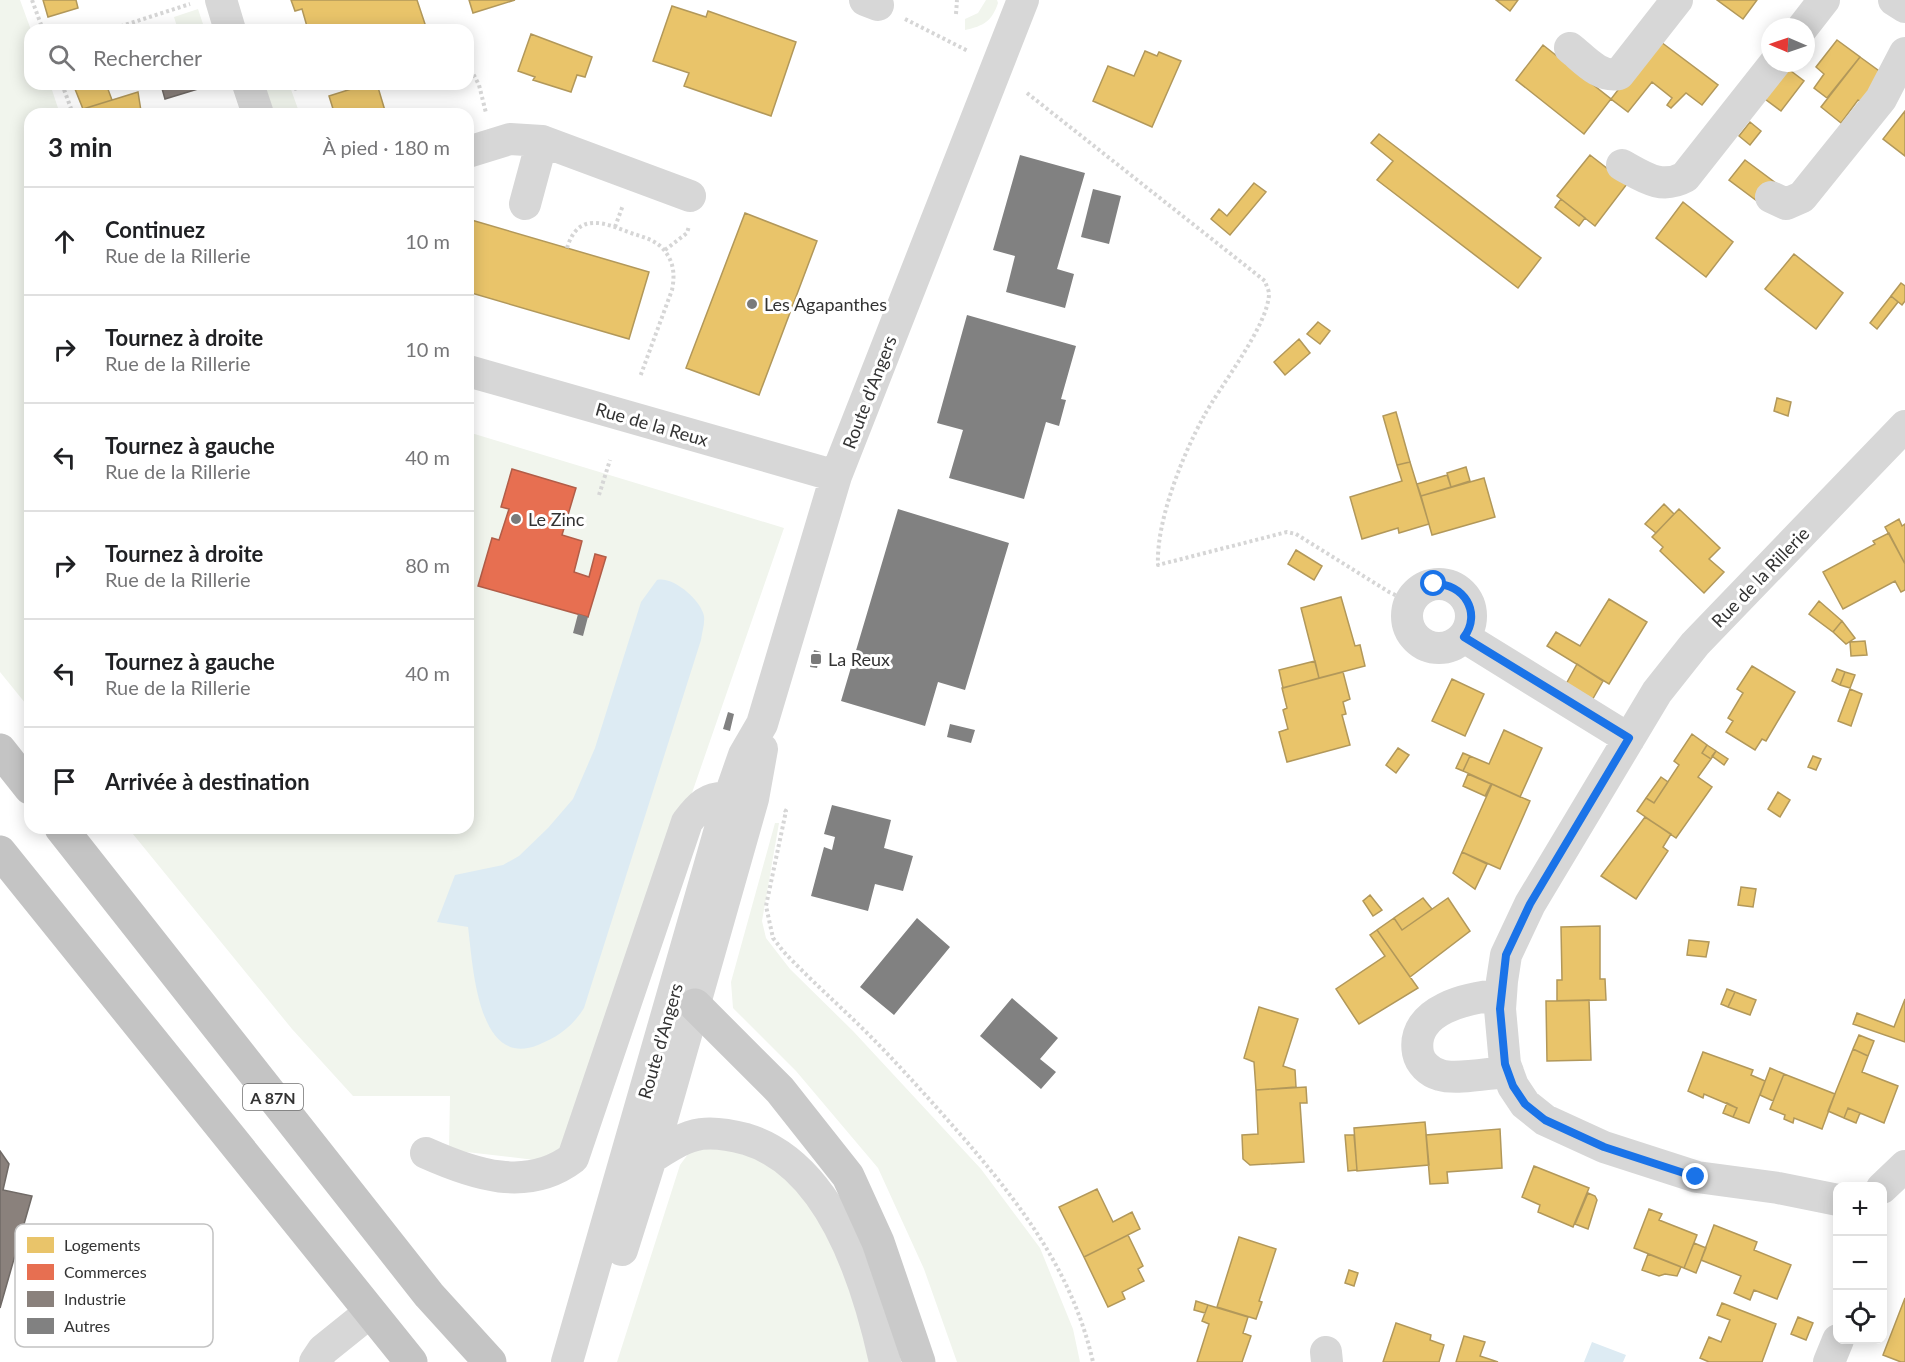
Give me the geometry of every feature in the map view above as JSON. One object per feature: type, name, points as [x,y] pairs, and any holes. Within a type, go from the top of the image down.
[{"type":"highway","points":[[0,750],[24,780]]},
{"type":"highway","name":"A 87N","points":[[66,834],[429,1295],[490,1362]]},
{"type":"highway","points":[[2,856],[369,1313],[411,1362]]},
{"type":"main road","points":[[694,1005],[780,1090],[848,1176],[878,1242],[920,1362]]},
{"type":"street","points":[[221,0],[228,24]]},
{"type":"street","name":"Route d’Angers","points":[[567,1362],[594,1302],[651,1158],[694,1005],[742,794],[744,755],[762,724],[836,476],[1023,0]]},
{"type":"street","points":[[1570,48],[1601,72],[1618,74],[1677,0]]},
{"type":"street","points":[[1810,18],[1824,0]]},
{"type":"street","points":[[1894,0],[1905,7]]},
{"type":"street","points":[[1771,197],[1786,204],[1802,197],[1881,99],[1905,53]]},
{"type":"street","points":[[1622,165],[1661,183],[1685,177],[1768,72]]},
{"type":"street","points":[[250,90],[256,108]]},
{"type":"street","points":[[481,148],[510,139],[542,141],[690,196]]},
{"type":"street","points":[[525,204],[542,141]]},
{"type":"street","name":"Rue de la Reux","points":[[474,373],[836,476]]},
{"type":"street","name":"Rue de la Rillerie","points":[[1833,1199],[1778,1188],[1696,1177],[1604,1147],[1545,1120],[1525,1104],[1513,1086],[1508,1072],[1502,1038],[1501,995],[1506,955],[1515,932],[1657,692],[1695,644],[1905,426]]},
{"type":"street","points":[[1442,584],[1457,589],[1467,601],[1472,615],[1468,631],[1464,637],[1444,648],[1422,644],[1408,625],[1410,602],[1427,586],[1442,584]]},
{"type":"street","points":[[1464,637],[1629,738]]},
{"type":"street","points":[[426,1153],[460,1168],[500,1178],[541,1174],[559,1169],[573,1158],[687,822],[702,803],[711,799],[742,794]]},
{"type":"street","name":"Route d’Angers","points":[[589,1362],[594,1302],[742,794]]},
{"type":"street","points":[[1501,995],[1481,996],[1447,1006],[1425,1024],[1419,1035],[1417,1046],[1425,1066],[1442,1076],[1508,1072]]},
{"type":"street","points":[[651,1158],[681,1140],[701,1134],[728,1134],[757,1142],[786,1158],[809,1181],[832,1215],[868,1295],[885,1362]]},
{"type":"street","points":[[1887,1183],[1905,1166]]},
{"type":"street","points":[[315,1362],[323,1350],[369,1313]]},
{"type":"street","points":[[1829,1362],[1836,1344]]},
{"type":"path","points":[[32,0],[41,24]]},
{"type":"path","points":[[956,14],[957,0]]},
{"type":"path","points":[[871,2],[962,49],[997,62]]},
{"type":"path","points":[[128,24],[190,4]]},
{"type":"path","points":[[474,75],[479,85],[481,148]]},
{"type":"path","points":[[64,90],[71,108]]},
{"type":"path","points":[[1027,93],[1265,281],[1269,293],[1264,315],[1204,415],[1188,448],[1167,510],[1157,550],[1158,565],[1287,532],[1296,534],[1389,592],[1410,602]]},
{"type":"path","points":[[567,248],[570,239],[580,227],[597,222],[654,242],[664,250],[672,262],[675,276],[672,290],[640,376]]},
{"type":"path","points":[[599,495],[609,460]]},
{"type":"path","points":[[742,794],[786,810],[766,906],[773,938],[797,966],[918,1086],[1014,1197],[1035,1227],[1079,1314],[1093,1362]]},
{"type":"shaded area","points":[[0,0],[20,0],[29,24],[24,24],[24,90],[52,90],[58,108],[24,108],[24,702],[0,672]]},
{"type":"shaded area","points":[[986,0],[997,0],[993,14],[977,27],[965,30],[965,19],[978,13]]},
{"type":"shaded area","points":[[198,9],[203,24],[176,24],[174,17]]},
{"type":"shaded area","points":[[266,90],[291,90],[298,108],[272,108]]},
{"type":"shaded area","points":[[474,434],[784,528],[569,1147],[535,1160],[449,1150],[450,1096],[353,1096],[292,1029],[133,834],[474,834]]},
{"type":"shaded area","points":[[657,580],[678,585],[698,603],[704,616],[701,640],[584,1008],[570,1026],[558,1035],[538,1045],[518,1049],[502,1042],[490,1028],[482,1009],[472,965],[468,927],[437,922],[455,875],[503,865],[519,856],[573,799],[595,748],[641,602]]},
{"type":"shaded area","points":[[775,823],[779,823],[762,921],[766,938],[790,969],[853,1031],[981,1169],[1040,1248],[1073,1329],[1080,1362],[957,1362],[924,1269],[878,1168],[796,1071],[733,1008],[731,982]]},
{"type":"shaded area","points":[[722,1142],[797,1179],[838,1248],[873,1362],[617,1362],[680,1165],[691,1150]]},
{"type":"shaded area","points":[[1592,1342],[1626,1355],[1623,1362],[1584,1362]]},
{"type":"building: Logements","points":[[43,0],[76,0],[78,8],[48,17]]},
{"type":"building: Logements","points":[[291,0],[417,0],[425,24],[306,24],[302,9],[295,11]]},
{"type":"building: Logements","points":[[469,0],[515,0],[473,13]]},
{"type":"building: Logements","points":[[1496,0],[1518,0],[1510,11]]},
{"type":"building: Logements","points":[[1717,0],[1757,0],[1743,19]]},
{"type":"building: Logements","points":[[672,6],[706,17],[708,11],[796,42],[771,116],[684,86],[689,73],[653,61]]},
{"type":"building: Logements","points":[[531,34],[592,57],[585,77],[577,75],[571,92],[533,80],[535,77],[518,71]]},
{"type":"building: Logements","points":[[1657,39],[1718,85],[1702,105],[1686,93],[1671,108],[1667,105],[1672,98],[1652,82],[1628,112],[1611,99]]},
{"type":"building: Logements","points":[[1837,40],[1860,57],[1827,98],[1814,88],[1824,74],[1816,67]]},
{"type":"building: Logements","points":[[1543,45],[1611,99],[1584,134],[1516,80]]},
{"type":"building: Logements","points":[[1145,51],[1157,56],[1159,52],[1181,61],[1152,127],[1093,101],[1108,66],[1134,76]]},
{"type":"building: Logements","points":[[1860,57],[1886,76],[1864,104],[1858,100],[1841,123],[1821,107]]},
{"type":"building: Logements","points":[[1784,72],[1792,72],[1804,81],[1781,111],[1765,99]]},
{"type":"building: Logements","points":[[75,90],[108,90],[112,100],[83,108]]},
{"type":"building: Logements","points":[[348,90],[379,90],[384,108],[333,108],[329,96]]},
{"type":"building: Logements","points":[[138,92],[141,108],[86,108]]},
{"type":"building: Logements","points":[[1905,111],[1905,156],[1883,139]]},
{"type":"building: Logements","points":[[1750,122],[1761,131],[1750,145],[1739,136]]},
{"type":"building: Logements","points":[[1379,134],[1541,258],[1518,288],[1377,180],[1393,161],[1371,143]]},
{"type":"building: Logements","points":[[1590,155],[1627,184],[1595,226],[1557,196]]},
{"type":"building: Logements","points":[[1745,160],[1777,184],[1761,204],[1729,180]]},
{"type":"building: Logements","points":[[1254,183],[1266,192],[1230,235],[1211,219],[1219,209],[1227,216]]},
{"type":"building: Logements","points":[[1561,199],[1585,218],[1579,226],[1555,207]]},
{"type":"building: Logements","points":[[1683,202],[1733,242],[1706,277],[1656,238]]},
{"type":"building: Logements","name":"Les Agapanthes","points":[[745,213],[817,241],[759,395],[686,368]]},
{"type":"building: Logements","points":[[474,221],[649,272],[629,339],[474,294]]},
{"type":"building: Logements","points":[[1794,254],[1843,293],[1816,329],[1765,289]]},
{"type":"building: Logements","points":[[1901,283],[1905,286],[1905,301],[1902,305],[1891,296]]},
{"type":"building: Logements","points":[[1891,296],[1898,302],[1877,329],[1870,323]]},
{"type":"building: Logements","points":[[1318,322],[1330,331],[1320,344],[1307,334]]},
{"type":"building: Logements","points":[[1299,339],[1310,353],[1285,375],[1274,362]]},
{"type":"building: Logements","points":[[1777,398],[1791,402],[1788,416],[1774,411]]},
{"type":"building: Logements","points":[[1396,412],[1410,462],[1397,465],[1383,416]]},
{"type":"building: Logements","points":[[1410,462],[1429,524],[1399,533],[1398,528],[1362,539],[1350,497],[1402,481],[1397,465]]},
{"type":"building: Logements","points":[[1466,467],[1470,481],[1451,487],[1447,473]]},
{"type":"building: Logements","points":[[1447,475],[1451,487],[1421,496],[1417,484]]},
{"type":"building: Logements","points":[[1484,478],[1495,517],[1432,535],[1421,496]]},
{"type":"building: Logements","points":[[1664,504],[1674,514],[1656,533],[1645,524]]},
{"type":"building: Logements","points":[[1679,509],[1720,548],[1709,559],[1724,572],[1704,593],[1660,551],[1663,547],[1652,537]]},
{"type":"building: Logements","points":[[1899,519],[1902,526],[1905,524],[1905,564],[1885,527]]},
{"type":"building: Logements","points":[[1889,533],[1905,564],[1905,590],[1901,592],[1895,581],[1843,609],[1823,572],[1875,544],[1873,541]]},
{"type":"building: Logements","points":[[1296,550],[1322,566],[1314,580],[1288,564]]},
{"type":"building: Logements","points":[[1341,597],[1355,646],[1360,645],[1365,666],[1319,678],[1301,608]]},
{"type":"building: Logements","points":[[1609,599],[1647,622],[1609,684],[1547,646],[1556,632],[1580,646]]},
{"type":"building: Logements","points":[[1819,601],[1842,621],[1833,632],[1809,614]]},
{"type":"building: Logements","points":[[1842,621],[1855,638],[1846,644],[1833,632]]},
{"type":"building: Logements","points":[[1865,641],[1867,655],[1851,656],[1850,642]]},
{"type":"building: Logements","points":[[1315,661],[1319,678],[1283,688],[1279,670]]},
{"type":"building: Logements","points":[[1577,664],[1603,681],[1591,702],[1565,686]]},
{"type":"building: Logements","points":[[1752,666],[1795,692],[1766,741],[1762,739],[1755,750],[1726,732],[1733,721],[1728,718],[1743,693],[1737,689]]},
{"type":"building: Logements","points":[[1837,669],[1845,672],[1840,685],[1832,681]]},
{"type":"building: Logements","points":[[1343,672],[1350,699],[1343,702],[1346,714],[1342,715],[1350,745],[1287,762],[1279,732],[1288,729],[1283,710],[1287,708],[1282,688]]},
{"type":"building: Logements","points":[[1845,672],[1855,675],[1850,688],[1840,685]]},
{"type":"building: Logements","points":[[1452,679],[1484,694],[1465,736],[1432,721]]},
{"type":"building: Logements","points":[[1850,689],[1862,694],[1851,726],[1838,721]]},
{"type":"building: Logements","points":[[1504,730],[1542,748],[1520,797],[1463,771],[1470,756],[1489,764]]},
{"type":"building: Logements","points":[[1692,734],[1707,745],[1702,753],[1711,759],[1698,777],[1712,787],[1676,838],[1637,811],[1646,798],[1654,803],[1679,765],[1674,761]]},
{"type":"building: Logements","points":[[1707,745],[1716,751],[1711,759],[1702,753]]},
{"type":"building: Logements","points":[[1398,748],[1409,755],[1396,773],[1386,765]]},
{"type":"building: Logements","points":[[1716,751],[1728,759],[1724,765],[1712,756]]},
{"type":"building: Logements","points":[[1463,753],[1470,756],[1463,771],[1456,768]]},
{"type":"building: Logements","points":[[1813,756],[1821,759],[1816,770],[1808,767]]},
{"type":"building: Logements","points":[[1468,774],[1491,784],[1485,796],[1463,786]]},
{"type":"building: Logements","points":[[1661,777],[1668,782],[1654,803],[1646,798]]},
{"type":"building: Logements","points":[[1492,784],[1530,801],[1500,869],[1462,852]]},
{"type":"building: Logements","points":[[1778,792],[1790,800],[1780,817],[1768,809]]},
{"type":"building: Logements","points":[[1645,817],[1671,834],[1663,847],[1668,851],[1636,899],[1601,876]]},
{"type":"building: Logements","points":[[1462,852],[1487,864],[1475,889],[1453,873]]},
{"type":"building: Logements","points":[[1741,887],[1756,889],[1753,907],[1738,905]]},
{"type":"building: Logements","points":[[1370,895],[1382,910],[1373,916],[1363,901]]},
{"type":"building: Logements","points":[[1423,898],[1432,909],[1402,930],[1394,918]]},
{"type":"building: Logements","points":[[1448,898],[1470,931],[1410,977],[1377,930],[1394,918],[1402,930]]},
{"type":"building: Logements","points":[[1600,926],[1600,979],[1605,979],[1606,1000],[1557,1001],[1557,980],[1562,980],[1561,927]]},
{"type":"building: Logements","points":[[1377,930],[1418,988],[1359,1024],[1336,989],[1385,956],[1370,935]]},
{"type":"building: Logements","points":[[1689,940],[1709,942],[1706,957],[1687,955]]},
{"type":"building: Logements","points":[[1727,989],[1735,992],[1728,1007],[1721,1004]]},
{"type":"building: Logements","points":[[1735,992],[1756,1000],[1750,1015],[1728,1007]]},
{"type":"building: Logements","points":[[1905,999],[1905,1042],[1853,1024],[1857,1013],[1894,1027]]},
{"type":"building: Logements","points":[[1589,1000],[1591,1060],[1547,1061],[1546,1001]]},
{"type":"building: Logements","points":[[1259,1007],[1298,1019],[1283,1066],[1295,1070],[1296,1087],[1256,1090],[1254,1062],[1244,1058]]},
{"type":"building: Logements","points":[[1859,1035],[1874,1041],[1868,1056],[1853,1049]]},
{"type":"building: Logements","points":[[1853,1049],[1868,1056],[1862,1072],[1898,1086],[1884,1123],[1848,1108],[1844,1118],[1828,1111]]},
{"type":"building: Logements","points":[[1703,1052],[1753,1070],[1751,1075],[1765,1081],[1749,1123],[1733,1117],[1737,1108],[1704,1094],[1703,1098],[1688,1091]]},
{"type":"building: Logements","points":[[1770,1068],[1784,1074],[1773,1101],[1760,1095]]},
{"type":"building: Logements","points":[[1784,1074],[1835,1094],[1822,1129],[1794,1118],[1793,1123],[1784,1119],[1785,1115],[1770,1109]]},
{"type":"building: Logements","points":[[1306,1087],[1307,1103],[1300,1103],[1304,1162],[1250,1165],[1243,1159],[1242,1135],[1258,1134],[1256,1090]]},
{"type":"building: Logements","points":[[1727,1103],[1737,1108],[1733,1117],[1723,1113]]},
{"type":"building: Logements","points":[[1848,1108],[1860,1113],[1856,1123],[1844,1118]]},
{"type":"building: Logements","points":[[1425,1122],[1429,1165],[1357,1171],[1354,1128]]},
{"type":"building: Logements","points":[[1500,1129],[1502,1168],[1447,1172],[1448,1183],[1430,1184],[1426,1135]]},
{"type":"building: Logements","points":[[1345,1135],[1354,1135],[1357,1170],[1348,1171]]},
{"type":"building: Logements","points":[[1534,1166],[1589,1188],[1573,1227],[1538,1212],[1540,1205],[1522,1197]]},
{"type":"building: Logements","points":[[1097,1189],[1113,1222],[1132,1212],[1140,1229],[1084,1257],[1059,1207]]},
{"type":"building: Logements","points":[[1588,1193],[1595,1196],[1597,1200],[1588,1229],[1575,1224]]},
{"type":"building: Logements","points":[[1649,1209],[1662,1214],[1659,1220],[1697,1235],[1684,1268],[1634,1248]]},
{"type":"building: Logements","points":[[1714,1225],[1757,1242],[1754,1250],[1791,1265],[1777,1299],[1754,1290],[1750,1300],[1734,1293],[1741,1276],[1701,1260]]},
{"type":"building: Logements","points":[[1128,1235],[1143,1266],[1138,1269],[1144,1281],[1122,1292],[1125,1299],[1108,1307],[1084,1257]]},
{"type":"building: Logements","points":[[1239,1237],[1276,1249],[1259,1301],[1262,1302],[1256,1319],[1217,1307]]},
{"type":"building: Logements","points":[[1694,1243],[1706,1248],[1696,1273],[1684,1268]]},
{"type":"building: Logements","points":[[1648,1254],[1681,1267],[1677,1276],[1665,1274],[1659,1276],[1642,1270]]},
{"type":"building: Logements","points":[[1349,1270],[1358,1273],[1354,1286],[1345,1283]]},
{"type":"building: Logements","points":[[1905,1298],[1905,1362],[1901,1362],[1883,1355]]},
{"type":"building: Logements","points":[[1196,1301],[1208,1305],[1205,1313],[1194,1310]]},
{"type":"building: Logements","points":[[1722,1303],[1776,1324],[1762,1362],[1709,1362],[1700,1358],[1709,1337],[1721,1342],[1730,1320],[1717,1315]]},
{"type":"building: Logements","points":[[1208,1305],[1248,1317],[1243,1333],[1251,1336],[1242,1362],[1197,1362],[1209,1324],[1202,1321]]},
{"type":"building: Logements","points":[[1798,1317],[1813,1323],[1806,1340],[1791,1334]]},
{"type":"building: Logements","points":[[1396,1323],[1431,1335],[1430,1340],[1444,1345],[1439,1362],[1383,1362]]},
{"type":"building: Logements","points":[[1464,1336],[1485,1342],[1480,1356],[1498,1362],[1456,1362]]},
{"type":"building: Commerces","points":[[512,469],[576,488],[562,535],[582,541],[574,572],[589,577],[595,554],[606,557],[588,617],[478,586],[492,538],[499,540],[509,509],[501,507]]},
{"type":"building: Industrie","points":[[162,90],[195,90],[165,99]]},
{"type":"building: Industrie","points":[[0,1151],[9,1164],[3,1190],[32,1196],[24,1224],[15,1224],[15,1256],[0,1308]]},
{"type":"building: Autres","points":[[1020,155],[1085,173],[1057,269],[1074,274],[1065,308],[1006,292],[1015,256],[993,250]]},
{"type":"building: Autres","points":[[1093,189],[1121,196],[1109,244],[1081,237]]},
{"type":"building: Autres","points":[[967,315],[1076,346],[1061,399],[1066,400],[1059,426],[1046,422],[1024,499],[949,478],[963,430],[937,423]]},
{"type":"building: Autres","points":[[898,509],[1009,543],[965,690],[938,682],[925,726],[841,701]]},
{"type":"building: Autres","points":[[578,614],[588,617],[583,636],[573,633]]},
{"type":"building: Autres","points":[[814,650],[821,652],[817,668],[810,667]]},
{"type":"building: Autres","points":[[728,712],[734,714],[730,731],[723,729]]},
{"type":"building: Autres","points":[[950,724],[975,730],[971,743],[947,737]]},
{"type":"building: Autres","points":[[832,805],[891,820],[884,848],[913,856],[903,891],[875,884],[868,911],[811,896],[824,847],[832,850],[835,837],[824,834]]},
{"type":"building: Autres","points":[[917,918],[950,947],[894,1015],[860,987]]},
{"type":"building: Autres","points":[[1012,998],[1058,1038],[1040,1059],[1056,1072],[1041,1089],[980,1036]]},
{"type":"place","name":"Les Agapanthes","points":[[752,304]]},
{"type":"place","name":"Le Zinc","points":[[516,519]]},
{"type":"place","name":"La Reux","points":[[816,659]]},
{"type":"route","points":[[1434,584],[1457,589],[1467,601],[1472,615],[1464,637],[1629,738],[1530,904],[1506,955],[1500,1009],[1505,1064],[1513,1086],[1525,1104],[1545,1120],[1572,1134],[1654,1165],[1696,1177]]}]
